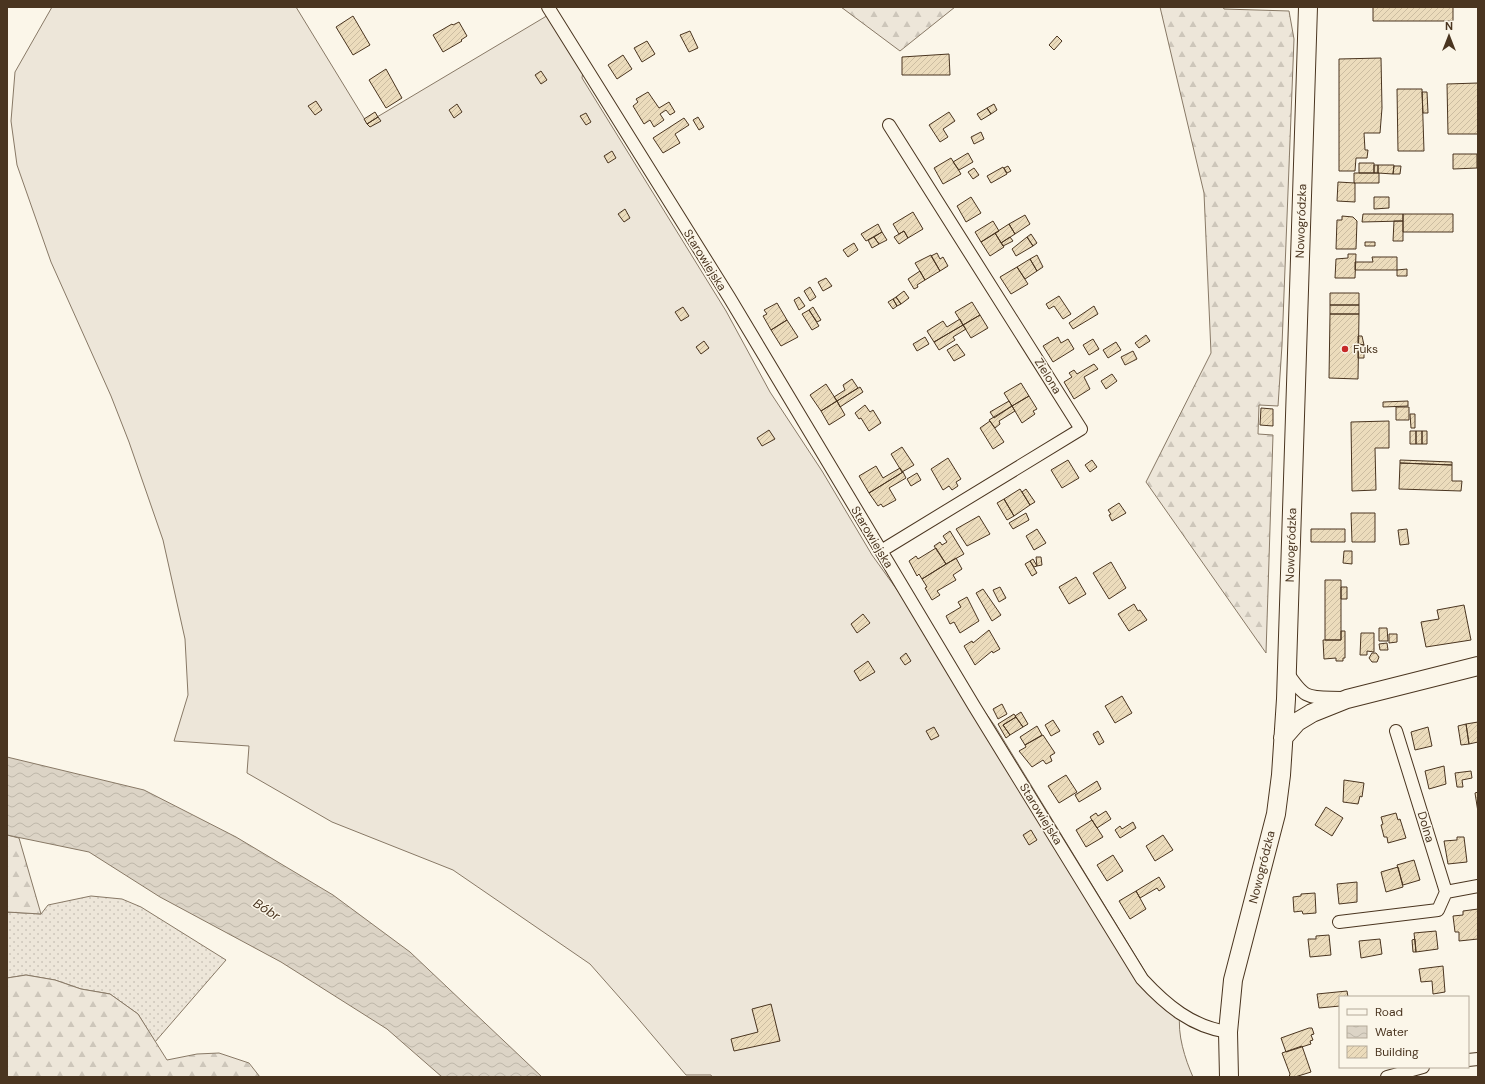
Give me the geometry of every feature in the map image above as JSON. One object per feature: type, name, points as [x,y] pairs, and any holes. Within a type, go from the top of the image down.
[{"type":"main road","name":"Nowogródzka","points":[[1229,1077],[1228,1032],[1233,980],[1276,814],[1281,775],[1287,672],[1308,7]]},
{"type":"main road","points":[[1283,738],[1297,722],[1312,713],[1348,699],[1478,666]]},
{"type":"street","name":"Starowiejska","points":[[548,7],[729,297],[881,551],[1142,979],[1161,1000],[1189,1019],[1213,1030],[1228,1032]]},
{"type":"street","name":"Zielona","points":[[881,551],[1081,429],[889,125]]},
{"type":"street","points":[[1287,672],[1297,687],[1306,695],[1311,697],[1348,699]]},
{"type":"street","name":"Dolna","points":[[1396,731],[1446,892]]},
{"type":"street","points":[[1339,922],[1438,910],[1446,892],[1478,886]]},
{"type":"street","points":[[1387,1077],[1419,1068]]},
{"type":"green space","points":[[52,7],[296,7],[367,123],[555,11],[585,57],[582,78],[726,311],[770,392],[822,471],[872,555],[995,726],[1160,996],[1180,1014],[1179,1022],[1182,1046],[1193,1077],[712,1077],[711,1075],[686,1075],[590,964],[453,870],[332,822],[247,773],[249,746],[174,741],[188,695],[185,639],[163,540],[129,442],[111,396],[51,262],[17,165],[11,121],[15,72]]},
{"type":"green space","points":[[841,7],[955,7],[900,51]]},
{"type":"green space","points":[[1160,7],[1223,7],[1224,9],[1289,11],[1294,39],[1282,345],[1278,406],[1259,405],[1258,434],[1273,435],[1266,653],[1146,482],[1211,353],[1204,193]]},
{"type":"green space","points":[[7,835],[19,838],[41,914],[7,912]]},
{"type":"green space","points":[[91,896],[122,899],[141,907],[226,960],[155,1042],[138,1014],[110,994],[81,989],[55,980],[26,975],[7,978],[7,912],[41,914],[48,905]]},
{"type":"green space","points":[[26,975],[55,980],[81,989],[110,994],[138,1014],[167,1060],[197,1054],[219,1053],[249,1063],[260,1077],[7,1077],[7,978]]},
{"type":"water","name":"Bóbr","points":[[7,757],[144,790],[236,837],[333,895],[410,952],[542,1077],[442,1077],[387,1029],[281,962],[160,897],[89,852],[7,835]]},
{"type":"building","points":[[1373,7],[1453,7],[1453,21],[1373,21]]},
{"type":"building","points":[[353,16],[370,45],[353,55],[336,27]]},
{"type":"building","points":[[459,22],[467,36],[461,40],[462,41],[443,52],[433,35],[452,24],[453,25]]},
{"type":"building","points":[[690,31],[698,48],[689,52],[680,35]]},
{"type":"building","points":[[1057,36],[1062,41],[1054,50],[1049,45]]},
{"type":"building","points":[[647,41],[655,54],[642,62],[634,48]]},
{"type":"building","points":[[949,54],[950,75],[902,75],[902,57]]},
{"type":"building","points":[[623,55],[632,69],[617,79],[608,65]]},
{"type":"building","points":[[1381,58],[1382,108],[1380,133],[1364,133],[1365,150],[1368,150],[1367,158],[1356,158],[1355,171],[1339,171],[1339,59]]},
{"type":"building","points":[[386,69],[402,98],[386,108],[369,80]]},
{"type":"building","points":[[541,71],[547,80],[541,84],[535,75]]},
{"type":"building","points":[[1478,83],[1478,134],[1448,134],[1447,84]]},
{"type":"building","points":[[1397,89],[1422,89],[1424,151],[1398,151]]},
{"type":"building","points":[[648,92],[659,108],[669,102],[675,112],[670,115],[666,110],[660,114],[664,120],[654,127],[650,120],[644,124],[633,106],[638,102],[636,99]]},
{"type":"building","points":[[1422,92],[1427,92],[1428,113],[1423,113]]},
{"type":"building","points":[[316,101],[322,110],[315,115],[308,106]]},
{"type":"building","points":[[457,104],[462,112],[454,118],[449,110]]},
{"type":"building","points":[[994,104],[997,110],[991,114],[987,108]]},
{"type":"building","points":[[987,108],[991,114],[981,120],[977,114]]},
{"type":"building","points":[[375,112],[378,117],[367,124],[364,119]]},
{"type":"building","points":[[949,112],[955,121],[943,129],[948,137],[940,142],[929,125]]},
{"type":"building","points":[[586,113],[591,122],[586,125],[580,116]]},
{"type":"building","points":[[378,117],[381,121],[370,127],[367,124]]},
{"type":"building","points":[[698,117],[704,127],[699,130],[693,120]]},
{"type":"building","points":[[684,118],[689,125],[675,134],[680,143],[663,153],[653,138]]},
{"type":"building","points":[[981,132],[984,139],[974,144],[971,137]]},
{"type":"building","points":[[612,151],[616,158],[608,163],[604,156]]},
{"type":"building","points":[[968,153],[973,162],[959,170],[953,162]]},
{"type":"building","points":[[1453,154],[1477,154],[1477,168],[1453,169]]},
{"type":"building","points":[[951,158],[961,174],[943,184],[934,168]]},
{"type":"building","points":[[1359,163],[1374,163],[1374,173],[1359,173]]},
{"type":"building","points":[[1374,165],[1378,165],[1378,173],[1374,173]]},
{"type":"building","points":[[1378,165],[1394,165],[1393,174],[1378,173]]},
{"type":"building","points":[[1008,166],[1011,171],[1007,173],[1004,168]]},
{"type":"building","points":[[1394,166],[1401,166],[1400,174],[1393,174]]},
{"type":"building","points":[[1003,167],[1007,174],[991,183],[987,176]]},
{"type":"building","points":[[974,168],[979,175],[973,179],[968,172]]},
{"type":"building","points":[[1354,173],[1379,173],[1379,183],[1354,183]]},
{"type":"building","points":[[1338,182],[1355,183],[1355,202],[1337,201]]},
{"type":"building","points":[[971,197],[981,213],[966,222],[957,206]]},
{"type":"building","points":[[1374,197],[1389,197],[1389,208],[1374,209]]},
{"type":"building","points":[[625,209],[630,218],[624,222],[618,214]]},
{"type":"building","points":[[913,212],[923,229],[908,238],[904,231],[899,234],[893,224]]},
{"type":"building","points":[[1363,214],[1403,214],[1403,221],[1362,222]]},
{"type":"building","points":[[1403,214],[1453,214],[1453,232],[1403,232]]},
{"type":"building","points":[[1025,215],[1030,224],[1015,234],[1009,224]]},
{"type":"building","points":[[1342,216],[1353,217],[1357,221],[1356,249],[1336,249],[1337,220],[1342,220]]},
{"type":"building","points":[[993,221],[999,231],[981,242],[975,232]]},
{"type":"building","points":[[1394,221],[1403,221],[1403,241],[1393,241]]},
{"type":"building","points":[[878,224],[882,232],[866,241],[861,234]]},
{"type":"building","points":[[1009,224],[1015,234],[1001,243],[995,233]]},
{"type":"building","points":[[904,231],[908,238],[899,244],[894,237]]},
{"type":"building","points":[[882,232],[887,240],[879,244],[874,237]]},
{"type":"building","points":[[995,233],[1004,247],[990,256],[981,242]]},
{"type":"building","points":[[1031,234],[1037,243],[1033,246],[1027,237]]},
{"type":"building","points":[[874,237],[879,244],[872,248],[868,240]]},
{"type":"building","points":[[1010,237],[1013,241],[1003,246],[1001,243]]},
{"type":"building","points":[[1027,237],[1033,246],[1016,256],[1012,249]]},
{"type":"building","points":[[1365,242],[1375,242],[1375,246],[1365,246]]},
{"type":"building","points":[[854,243],[858,250],[848,257],[843,250]]},
{"type":"building","points":[[937,253],[940,259],[943,257],[948,266],[940,271],[931,256]]},
{"type":"building","points":[[1348,254],[1356,254],[1355,278],[1335,278],[1336,259],[1348,258]]},
{"type":"building","points":[[931,255],[940,271],[925,280],[915,263]]},
{"type":"building","points":[[1037,255],[1043,267],[1037,271],[1030,259]]},
{"type":"building","points":[[1372,257],[1397,257],[1397,270],[1355,270],[1355,262],[1373,262]]},
{"type":"building","points":[[1030,259],[1037,271],[1025,279],[1017,267]]},
{"type":"building","points":[[1017,267],[1028,284],[1011,294],[1000,277]]},
{"type":"building","points":[[1407,269],[1407,276],[1397,276],[1397,270]]},
{"type":"building","points":[[920,271],[925,280],[914,289],[908,279]]},
{"type":"building","points":[[826,278],[832,286],[823,291],[818,282]]},
{"type":"building","points":[[810,287],[816,297],[810,301],[804,291]]},
{"type":"building","points":[[904,291],[909,298],[901,304],[896,297]]},
{"type":"building","points":[[1330,293],[1359,293],[1359,305],[1330,305]]},
{"type":"building","points":[[1059,296],[1071,314],[1063,319],[1054,306],[1049,309],[1046,304]]},
{"type":"building","points":[[799,297],[805,306],[799,310],[794,300]]},
{"type":"building","points":[[896,297],[901,304],[897,306],[893,299]]},
{"type":"building","points":[[893,299],[897,306],[893,309],[888,302]]},
{"type":"building","points":[[972,302],[980,315],[963,325],[955,312]]},
{"type":"building","points":[[777,303],[787,320],[771,330],[763,316],[767,314],[764,310]]},
{"type":"building","points":[[1330,305],[1359,305],[1359,314],[1330,314]]},
{"type":"building","points":[[1094,306],[1098,314],[1073,329],[1069,323]]},
{"type":"building","points":[[683,307],[689,316],[681,321],[675,312]]},
{"type":"building","points":[[813,307],[821,320],[817,322],[809,310]]},
{"type":"building","points":[[809,310],[819,326],[812,330],[802,314]]},
{"type":"building","points":[[1330,314],[1359,314],[1358,379],[1329,378]]},
{"type":"building","points":[[980,315],[988,328],[971,338],[963,325]]},
{"type":"building","points":[[960,319],[963,325],[934,342],[927,331],[943,321],[947,327]]},
{"type":"building","points":[[787,320],[798,337],[781,346],[771,330]]},
{"type":"building","points":[[963,325],[966,329],[953,337],[955,340],[939,350],[934,342]]},
{"type":"building","points":[[1146,335],[1150,341],[1139,348],[1135,343]]},
{"type":"building","points":[[1358,336],[1362,336],[1364,345],[1358,344]]},
{"type":"building","points":[[925,337],[929,344],[917,351],[913,344]]},
{"type":"building","points":[[1058,337],[1061,343],[1068,339],[1074,349],[1053,362],[1043,346]]},
{"type":"building","points":[[1093,339],[1099,349],[1089,355],[1083,345]]},
{"type":"building","points":[[704,341],[709,348],[701,354],[696,347]]},
{"type":"building","points":[[1116,342],[1121,350],[1108,358],[1103,350]]},
{"type":"building","points":[[957,344],[965,355],[954,361],[947,350]]},
{"type":"building","points":[[1358,344],[1364,345],[1364,358],[1358,358]]},
{"type":"building","points":[[1133,351],[1137,359],[1125,365],[1121,357]]},
{"type":"building","points":[[1094,364],[1098,369],[1084,377],[1090,389],[1074,399],[1064,382],[1072,377],[1069,373],[1074,370],[1077,374]]},
{"type":"building","points":[[1112,374],[1117,381],[1106,389],[1101,381]]},
{"type":"building","points":[[852,379],[858,388],[837,401],[834,397],[845,390],[843,385]]},
{"type":"building","points":[[1021,383],[1029,396],[1012,406],[1004,393]]},
{"type":"building","points":[[826,384],[837,401],[821,411],[810,395]]},
{"type":"building","points":[[860,387],[863,392],[840,407],[837,401]]},
{"type":"building","points":[[1029,396],[1037,409],[1033,411],[1035,414],[1022,423],[1012,406]]},
{"type":"building","points":[[837,401],[845,415],[829,425],[821,411]]},
{"type":"building","points":[[1009,401],[1012,406],[994,418],[990,412]]},
{"type":"building","points":[[1408,401],[1408,406],[1383,407],[1383,402]]},
{"type":"building","points":[[865,405],[870,412],[873,410],[881,423],[869,431],[861,418],[859,419],[855,413]]},
{"type":"building","points":[[1012,406],[1015,411],[999,421],[1000,424],[995,428],[989,420]]},
{"type":"building","points":[[1396,407],[1409,407],[1409,420],[1396,420]]},
{"type":"building","points":[[1261,408],[1273,409],[1273,426],[1260,425]]},
{"type":"building","points":[[1410,414],[1415,414],[1415,428],[1411,428]]},
{"type":"building","points":[[990,421],[1004,442],[993,449],[980,428]]},
{"type":"building","points":[[1389,421],[1389,448],[1375,448],[1376,490],[1352,491],[1351,422]]},
{"type":"building","points":[[769,430],[775,439],[762,446],[757,438]]},
{"type":"building","points":[[1410,431],[1416,431],[1416,444],[1410,444]]},
{"type":"building","points":[[1416,431],[1422,431],[1422,444],[1416,444]]},
{"type":"building","points":[[1422,431],[1427,431],[1427,444],[1422,444]]},
{"type":"building","points":[[902,447],[914,465],[902,472],[891,454]]},
{"type":"building","points":[[948,458],[961,479],[956,482],[958,486],[952,490],[949,486],[943,490],[931,469]]},
{"type":"building","points":[[1068,460],[1079,478],[1062,488],[1051,470]]},
{"type":"building","points":[[1092,460],[1097,467],[1090,472],[1085,465]]},
{"type":"building","points":[[1400,460],[1452,462],[1452,465],[1400,463]]},
{"type":"building","points":[[1400,463],[1452,465],[1452,481],[1462,481],[1461,491],[1399,489]]},
{"type":"building","points":[[876,466],[883,478],[900,468],[903,472],[869,493],[859,476]]},
{"type":"building","points":[[903,472],[906,478],[889,488],[896,500],[883,507],[881,504],[878,506],[869,493]]},
{"type":"building","points":[[917,473],[921,480],[911,486],[907,479]]},
{"type":"building","points":[[1020,489],[1030,505],[1014,516],[1004,499]]},
{"type":"building","points":[[1026,489],[1035,502],[1030,505],[1022,492]]},
{"type":"building","points":[[1004,499],[1014,516],[1007,520],[997,503]]},
{"type":"building","points":[[1119,503],[1126,513],[1112,521],[1109,515],[1111,514],[1108,510]]},
{"type":"building","points":[[1026,513],[1029,520],[1013,529],[1009,523]]},
{"type":"building","points":[[1351,513],[1375,513],[1375,542],[1352,542]]},
{"type":"building","points":[[979,516],[990,534],[967,546],[956,529]]},
{"type":"building","points":[[1037,529],[1046,543],[1034,550],[1026,536]]},
{"type":"building","points":[[1311,529],[1345,529],[1345,542],[1311,542]]},
{"type":"building","points":[[1407,529],[1409,544],[1400,545],[1398,530]]},
{"type":"building","points":[[950,531],[964,554],[946,564],[934,546],[940,542],[942,545],[947,542],[943,536]]},
{"type":"building","points":[[936,548],[946,564],[922,579],[919,574],[917,576],[909,561],[916,556],[918,559]]},
{"type":"building","points":[[1344,551],[1352,551],[1352,564],[1343,563]]},
{"type":"building","points":[[1036,557],[1041,557],[1042,565],[1037,566]]},
{"type":"building","points":[[956,558],[962,569],[953,575],[956,580],[937,591],[940,595],[932,600],[922,579]]},
{"type":"building","points":[[1033,559],[1037,566],[1034,567],[1030,561]]},
{"type":"building","points":[[1030,561],[1037,573],[1032,576],[1025,564]]},
{"type":"building","points":[[1111,562],[1126,588],[1109,599],[1093,573]]},
{"type":"building","points":[[1076,577],[1086,594],[1069,604],[1059,587]]},
{"type":"building","points":[[1325,580],[1341,580],[1341,640],[1325,640]]},
{"type":"building","points":[[1000,587],[1006,598],[999,602],[993,590]]},
{"type":"building","points":[[1341,587],[1347,587],[1347,599],[1341,599]]},
{"type":"building","points":[[983,589],[1001,615],[992,621],[976,593]]},
{"type":"building","points":[[967,597],[979,621],[960,633],[954,622],[950,624],[946,616],[961,607],[958,602]]},
{"type":"building","points":[[1134,604],[1138,611],[1140,610],[1147,620],[1129,631],[1118,614]]},
{"type":"building","points":[[1464,605],[1471,640],[1426,647],[1421,622],[1439,619],[1437,610]]},
{"type":"building","points":[[863,614],[870,623],[857,633],[851,624]]},
{"type":"building","points":[[1379,628],[1387,628],[1388,641],[1379,641]]},
{"type":"building","points":[[989,630],[1000,649],[993,653],[992,651],[975,665],[964,646],[972,641],[973,643]]},
{"type":"building","points":[[1341,631],[1345,631],[1345,658],[1343,658],[1343,661],[1336,661],[1336,658],[1324,659],[1323,640],[1341,640]]},
{"type":"building","points":[[1361,633],[1374,633],[1374,652],[1367,651],[1367,655],[1360,655]]},
{"type":"building","points":[[1389,634],[1397,634],[1397,642],[1389,643]]},
{"type":"building","points":[[1387,643],[1388,650],[1380,650],[1379,644]]},
{"type":"building","points":[[906,653],[911,661],[905,665],[900,658]]},
{"type":"building","points":[[1372,653],[1376,653],[1379,657],[1377,662],[1372,662],[1369,658]]},
{"type":"building","points":[[868,661],[875,672],[860,681],[854,671]]},
{"type":"building","points":[[1122,696],[1132,713],[1115,723],[1105,706]]},
{"type":"building","points":[[1002,704],[1007,714],[998,719],[993,709]]},
{"type":"building","points":[[1021,712],[1028,724],[1023,727],[1015,716]]},
{"type":"building","points":[[1014,714],[1016,717],[1003,725],[1010,735],[1006,738],[998,724]]},
{"type":"building","points":[[1016,717],[1023,727],[1010,735],[1003,725]]},
{"type":"building","points":[[1053,720],[1060,731],[1051,736],[1045,725]]},
{"type":"building","points":[[1478,722],[1478,742],[1469,744],[1466,724]]},
{"type":"building","points":[[1466,724],[1469,744],[1461,745],[1458,726]]},
{"type":"building","points":[[1037,726],[1042,735],[1025,745],[1020,737]]},
{"type":"building","points":[[934,727],[939,736],[931,740],[926,731]]},
{"type":"building","points":[[1428,727],[1432,746],[1415,750],[1411,732]]},
{"type":"building","points":[[1098,731],[1104,742],[1099,745],[1093,734]]},
{"type":"building","points":[[1043,735],[1055,753],[1050,756],[1052,761],[1046,764],[1043,760],[1032,767],[1019,751],[1026,747],[1025,745]]},
{"type":"building","points":[[1444,766],[1446,784],[1429,789],[1425,771]]},
{"type":"building","points":[[1471,771],[1472,778],[1462,780],[1463,787],[1457,787],[1455,773]]},
{"type":"building","points":[[1066,775],[1077,792],[1059,803],[1048,786]]},
{"type":"building","points":[[1344,780],[1364,783],[1362,797],[1360,796],[1358,804],[1343,802]]},
{"type":"building","points":[[1097,781],[1101,789],[1079,802],[1075,795]]},
{"type":"building","points":[[1478,792],[1478,812],[1475,793]]},
{"type":"building","points":[[1326,807],[1343,818],[1332,836],[1315,825]]},
{"type":"building","points":[[1106,811],[1111,819],[1097,828],[1090,817],[1096,813],[1098,816]]},
{"type":"building","points":[[1396,813],[1398,820],[1400,819],[1406,838],[1388,843],[1387,837],[1384,837],[1381,817]]},
{"type":"building","points":[[1092,820],[1103,837],[1086,847],[1076,830]]},
{"type":"building","points":[[1133,822],[1136,828],[1120,838],[1115,830],[1120,826],[1122,829]]},
{"type":"building","points":[[1031,830],[1037,840],[1029,845],[1023,835]]},
{"type":"building","points":[[1163,835],[1173,850],[1155,861],[1146,846]]},
{"type":"building","points":[[1457,837],[1464,837],[1467,862],[1448,864],[1444,841],[1457,840]]},
{"type":"building","points":[[1113,855],[1123,871],[1107,881],[1097,865]]},
{"type":"building","points":[[1414,860],[1420,880],[1403,885],[1397,865]]},
{"type":"building","points":[[1398,867],[1403,887],[1386,892],[1381,872]]},
{"type":"building","points":[[1159,877],[1165,887],[1159,891],[1157,888],[1140,898],[1136,891]]},
{"type":"building","points":[[1357,882],[1357,902],[1339,904],[1337,884]]},
{"type":"building","points":[[1136,891],[1146,909],[1130,919],[1119,901]]},
{"type":"building","points":[[1315,893],[1316,913],[1303,914],[1302,911],[1294,912],[1293,897],[1301,896],[1301,894]]},
{"type":"building","points":[[1478,909],[1478,939],[1459,941],[1459,932],[1455,932],[1453,916],[1463,915],[1463,911]]},
{"type":"building","points":[[1436,931],[1438,949],[1416,952],[1414,933]]},
{"type":"building","points":[[1329,935],[1331,955],[1310,957],[1308,939],[1316,939],[1316,936]]},
{"type":"building","points":[[1380,939],[1382,954],[1361,958],[1359,941]]},
{"type":"building","points":[[1415,939],[1416,952],[1413,952],[1412,940]]},
{"type":"building","points":[[1443,966],[1445,992],[1433,994],[1432,981],[1421,982],[1419,969]]},
{"type":"building","points":[[1347,991],[1348,996],[1339,996],[1339,1006],[1319,1008],[1317,994]]},
{"type":"building","points":[[771,1004],[780,1041],[734,1051],[731,1039],[758,1032],[752,1009]]},
{"type":"building","points":[[1312,1028],[1314,1034],[1311,1035],[1313,1040],[1310,1041],[1311,1044],[1286,1052],[1281,1038]]},
{"type":"building","points":[[1302,1046],[1311,1072],[1295,1077],[1289,1077],[1290,1074],[1282,1053]]},
{"type":"place","name":"Fuks","points":[[1345,349]]}]
